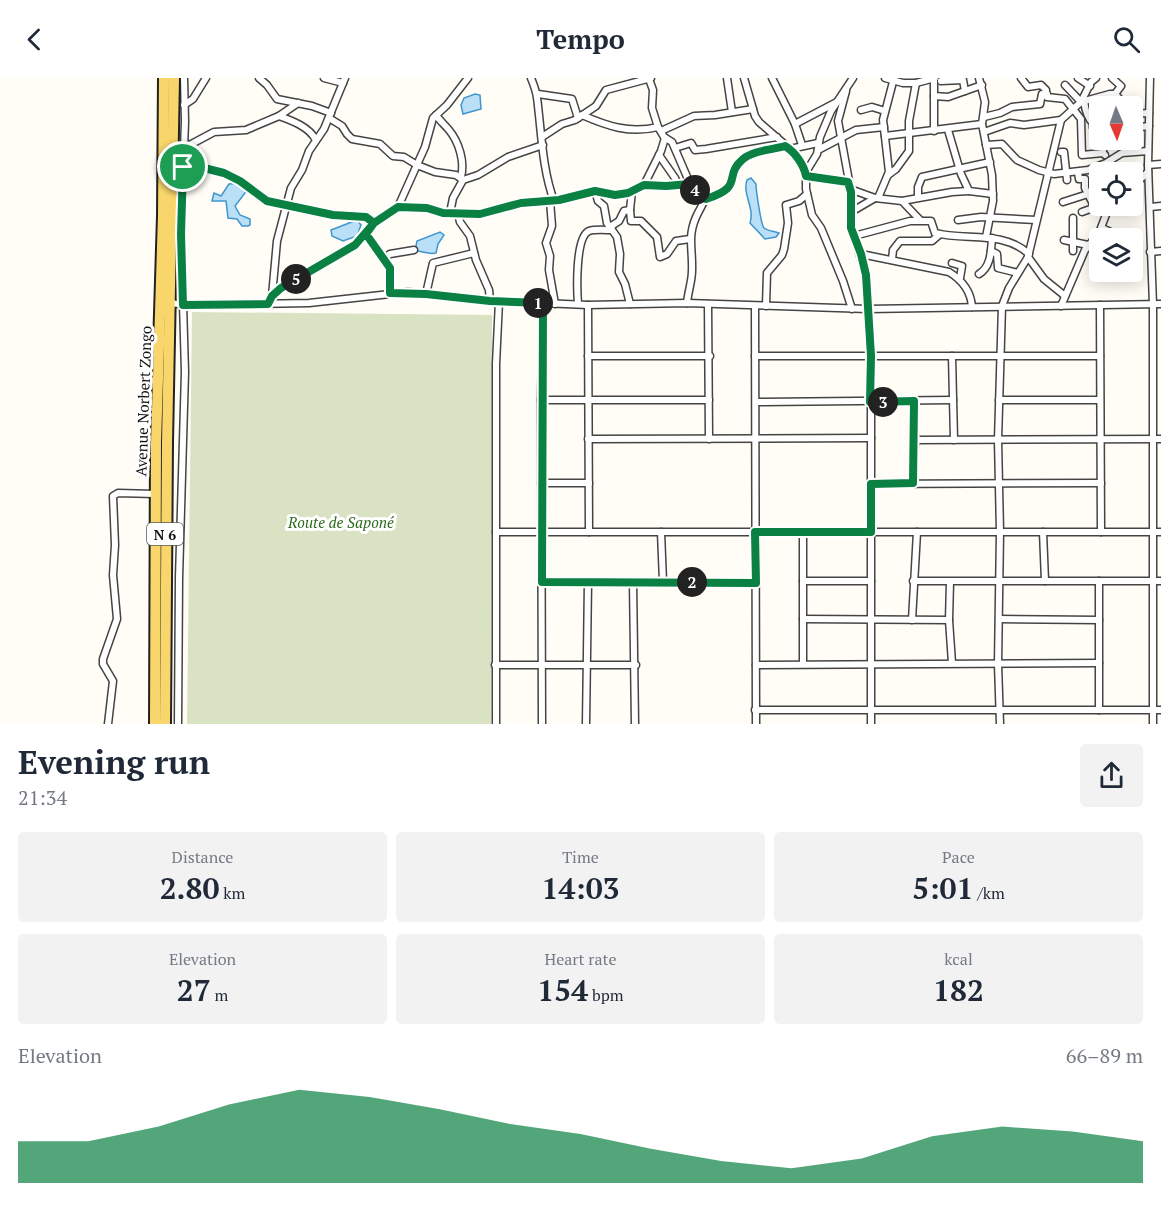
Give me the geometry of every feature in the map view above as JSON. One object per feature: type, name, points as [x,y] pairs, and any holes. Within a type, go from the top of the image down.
[{"type":"main road","name":"Avenue Norbert Zongo","points":[[164,78],[164,303],[169,343],[165,724]]},
{"type":"main road","name":"Avenue Norbert Zongo","points":[[155,724],[155,494],[174,78]]},
{"type":"street","points":[[178,724],[179,578],[185,372],[181,234],[184,78]]},
{"type":"street","points":[[184,105],[193,99],[206,78]]},
{"type":"street","points":[[259,78],[276,98],[298,103],[330,115],[352,139],[380,144],[392,155],[462,179],[481,173],[542,141],[562,124],[580,116],[598,103],[606,90],[650,78],[653,90],[652,108],[660,129],[675,148],[690,184],[706,199]]},
{"type":"street","points":[[268,304],[272,296],[277,242],[291,188],[324,129],[344,81],[324,78]]},
{"type":"street","points":[[272,296],[281,288],[355,245],[374,223],[398,207],[426,144],[432,120],[468,78]]},
{"type":"street","points":[[531,78],[538,94],[542,141],[552,201],[552,227],[546,243],[550,256],[549,270],[555,304]]},
{"type":"street","points":[[727,78],[732,112]]},
{"type":"street","points":[[744,78],[759,122],[787,148],[806,174],[807,194],[812,215],[821,228],[843,280],[852,309]]},
{"type":"street","points":[[772,78],[795,124],[802,145]]},
{"type":"street","points":[[885,78],[916,83],[963,80],[964,91]]},
{"type":"street","points":[[1021,78],[1028,87],[1041,85],[1046,78]]},
{"type":"street","points":[[1078,78],[1090,86]]},
{"type":"street","points":[[1083,101],[1096,78]]},
{"type":"street","points":[[1000,724],[998,440],[1002,306],[1009,288],[1028,255],[1061,120],[1083,101],[1115,94],[1121,86],[1112,78]]},
{"type":"street","points":[[1150,78],[1148,172],[1153,305],[1153,724]]},
{"type":"street","points":[[851,79],[838,115],[849,185],[850,224],[866,275],[871,356],[871,724]]},
{"type":"street","points":[[888,175],[884,128],[885,111],[893,79]]},
{"type":"street","points":[[934,131],[934,96],[937,80]]},
{"type":"street","points":[[934,96],[948,97],[982,81],[985,102],[982,124],[990,162],[993,194],[989,238],[991,251],[985,270],[979,274]]},
{"type":"street","points":[[851,212],[876,198],[888,175],[896,169],[909,152],[909,121],[916,83]]},
{"type":"street","points":[[1041,85],[1046,90],[1047,98],[1065,99],[1081,119],[1082,155],[1103,153]]},
{"type":"street","points":[[1065,85],[1083,101],[1089,117]]},
{"type":"street","points":[[806,174],[816,157],[825,124],[846,91]]},
{"type":"street","points":[[984,117],[1012,107],[1040,104],[1042,93],[1045,94]]},
{"type":"street","points":[[538,94],[572,99],[580,116],[606,125],[636,131],[660,129],[688,117],[753,109]]},
{"type":"street","points":[[795,124],[837,102]]},
{"type":"street","points":[[184,148],[214,132],[246,130],[279,116],[298,103]]},
{"type":"street","points":[[861,110],[872,107],[885,111]]},
{"type":"street","points":[[1143,114],[1149,114]]},
{"type":"street","points":[[436,115],[451,131],[463,166],[462,179],[452,200],[450,213]]},
{"type":"street","points":[[279,116],[297,123],[316,140]]},
{"type":"street","points":[[984,132],[1010,123],[1024,125],[1061,120]]},
{"type":"street","points":[[885,136],[982,124]]},
{"type":"street","points":[[1143,127],[1149,126]]},
{"type":"street","points":[[687,303],[692,271],[690,239],[695,218],[706,199],[727,190],[733,181],[735,169],[744,159],[751,154],[802,145],[818,147],[860,129],[884,128]]},
{"type":"street","points":[[948,129],[969,191]]},
{"type":"street","points":[[644,185],[665,138]]},
{"type":"street","points":[[675,148],[691,143],[695,150],[706,149],[777,138]]},
{"type":"street","points":[[986,145],[1002,144],[1017,160],[1049,173],[1066,177],[1089,171]]},
{"type":"street","points":[[1103,150],[1109,160],[1122,153],[1148,150]]},
{"type":"street","points":[[1061,152],[1064,152],[1067,163],[1066,177]]},
{"type":"street","points":[[659,155],[678,185]]},
{"type":"street","points":[[918,197],[922,177],[990,162]]},
{"type":"street","points":[[1148,165],[1161,164]]},
{"type":"street","points":[[183,167],[204,168],[224,173],[240,181],[267,201],[333,215],[366,217],[374,223]]},
{"type":"street","points":[[1063,202],[1088,194],[1085,180],[1079,179],[1078,172]]},
{"type":"street","points":[[1143,176],[1148,172]]},
{"type":"street","points":[[806,174],[849,185],[876,198],[902,201],[969,191],[993,194]]},
{"type":"street","points":[[398,207],[480,214],[521,203],[552,201],[595,191],[614,195],[632,191],[644,185],[690,184]]},
{"type":"street","points":[[595,191],[598,201],[604,206],[607,222],[619,246],[619,272],[630,304]]},
{"type":"street","points":[[632,191],[631,221],[642,222],[656,236],[660,257],[667,254],[676,241],[690,239]]},
{"type":"street","points":[[766,306],[767,273],[782,255],[784,249],[788,223],[786,205],[799,201],[807,194]]},
{"type":"street","points":[[902,201],[921,220]]},
{"type":"street","points":[[1150,207],[1161,206]]},
{"type":"street","points":[[1082,212],[1089,209]]},
{"type":"street","points":[[578,304],[579,257],[583,237],[590,231],[611,228],[624,212],[630,210]]},
{"type":"street","points":[[458,213],[460,222],[470,236],[474,253],[489,290],[490,301]]},
{"type":"street","points":[[1102,228],[1105,216]]},
{"type":"street","points":[[958,220],[991,218],[1036,220]]},
{"type":"street","points":[[1073,218],[1073,251]]},
{"type":"street","points":[[854,236],[921,220],[931,221],[933,232],[940,234],[989,238],[1016,245],[1028,255],[1044,279],[1065,296]]},
{"type":"street","points":[[366,234],[391,271],[390,293]]},
{"type":"street","points":[[892,260],[893,250],[900,240],[932,241],[940,234]]},
{"type":"street","points":[[1061,306],[1088,245],[1064,240]]},
{"type":"street","points":[[383,259],[390,254],[414,250]]},
{"type":"street","points":[[991,251],[997,254],[998,268],[1018,273]]},
{"type":"street","points":[[1150,252],[1161,251]]},
{"type":"street","points":[[426,294],[433,263],[474,253]]},
{"type":"street","points":[[861,254],[947,271],[960,278]]},
{"type":"street","points":[[952,263],[962,266],[960,278],[962,285],[970,293],[972,307]]},
{"type":"street","points":[[164,303],[183,305],[268,304],[335,301],[390,293],[555,304],[687,303],[852,309],[1161,304]]},
{"type":"street","points":[[496,724],[499,301]]},
{"type":"street","points":[[542,724],[543,303]]},
{"type":"street","points":[[708,304],[709,439]]},
{"type":"street","points":[[588,305],[589,532]]},
{"type":"street","points":[[1100,305],[1101,532]]},
{"type":"street","points":[[755,306],[756,724]]},
{"type":"street","points":[[588,356],[710,356]]},
{"type":"street","points":[[755,356],[1100,356]]},
{"type":"street","points":[[952,356],[954,440]]},
{"type":"street","points":[[541,400],[709,400]]},
{"type":"street","points":[[756,402],[953,400]]},
{"type":"street","points":[[999,400],[1100,400]]},
{"type":"street","points":[[913,483],[914,401]]},
{"type":"street","points":[[588,439],[871,438]]},
{"type":"street","points":[[915,440],[1161,439]]},
{"type":"street","points":[[541,483],[589,483]]},
{"type":"street","points":[[871,484],[1101,483]]},
{"type":"street","points":[[108,724],[113,681],[103,664],[103,659],[117,619],[113,575],[116,545],[113,496],[118,493],[155,494]]},
{"type":"street","points":[[496,532],[1161,532]]},
{"type":"street","points":[[661,532],[663,582]]},
{"type":"street","points":[[803,532],[803,664]]},
{"type":"street","points":[[912,620],[917,532]]},
{"type":"street","points":[[1043,532],[1045,581]]},
{"type":"street","points":[[803,581],[871,581]]},
{"type":"street","points":[[913,581],[1161,581]]},
{"type":"street","points":[[1099,581],[1099,710]]},
{"type":"street","points":[[542,582],[756,583]]},
{"type":"street","points":[[586,724],[588,582]]},
{"type":"street","points":[[633,582],[636,665],[635,724]]},
{"type":"street","points":[[950,582],[949,620],[952,663]]},
{"type":"street","points":[[803,620],[871,618],[949,620]]},
{"type":"street","points":[[999,619],[1099,620]]},
{"type":"street","points":[[756,665],[1099,663]]},
{"type":"street","points":[[495,665],[636,665]]},
{"type":"street","points":[[756,710],[1161,710]]},
{"type":"green space","name":"Route de Saponé","points":[[192,312],[492,315],[491,724],[187,724]]},
{"type":"water","points":[[475,94],[480,95],[481,109],[463,114],[461,105],[464,98]]},
{"type":"water","points":[[751,178],[756,184],[764,228],[779,233],[776,237],[765,239],[750,223],[751,212],[746,185],[747,180]]},
{"type":"water","points":[[241,183],[246,187],[245,193],[235,206],[240,215],[250,219],[248,226],[242,226],[237,219],[228,218],[226,201],[212,201],[214,193],[221,196],[229,184]]},
{"type":"water","points":[[357,220],[361,225],[357,236],[343,241],[332,236],[331,230]]},
{"type":"water","points":[[440,232],[444,235],[438,244],[436,253],[415,251],[417,241]]},
{"type":"route","points":[[183,167],[181,234],[183,305],[268,304],[272,296],[281,288],[355,245],[374,223],[398,207],[427,208],[443,213],[480,214],[521,203],[559,200],[595,191],[615,195],[628,193],[644,185],[690,184],[706,199],[727,190],[733,181],[735,169],[751,154],[785,146],[799,160],[806,176],[848,182],[851,192],[851,228],[866,275],[871,356],[870,402],[914,401],[913,483],[871,484],[871,532],[755,532],[756,583],[542,582],[543,303],[490,301],[408,292],[390,293],[390,268],[366,234],[374,223],[369,218],[309,211],[267,201],[240,181],[224,173],[204,168],[183,167]]}]
